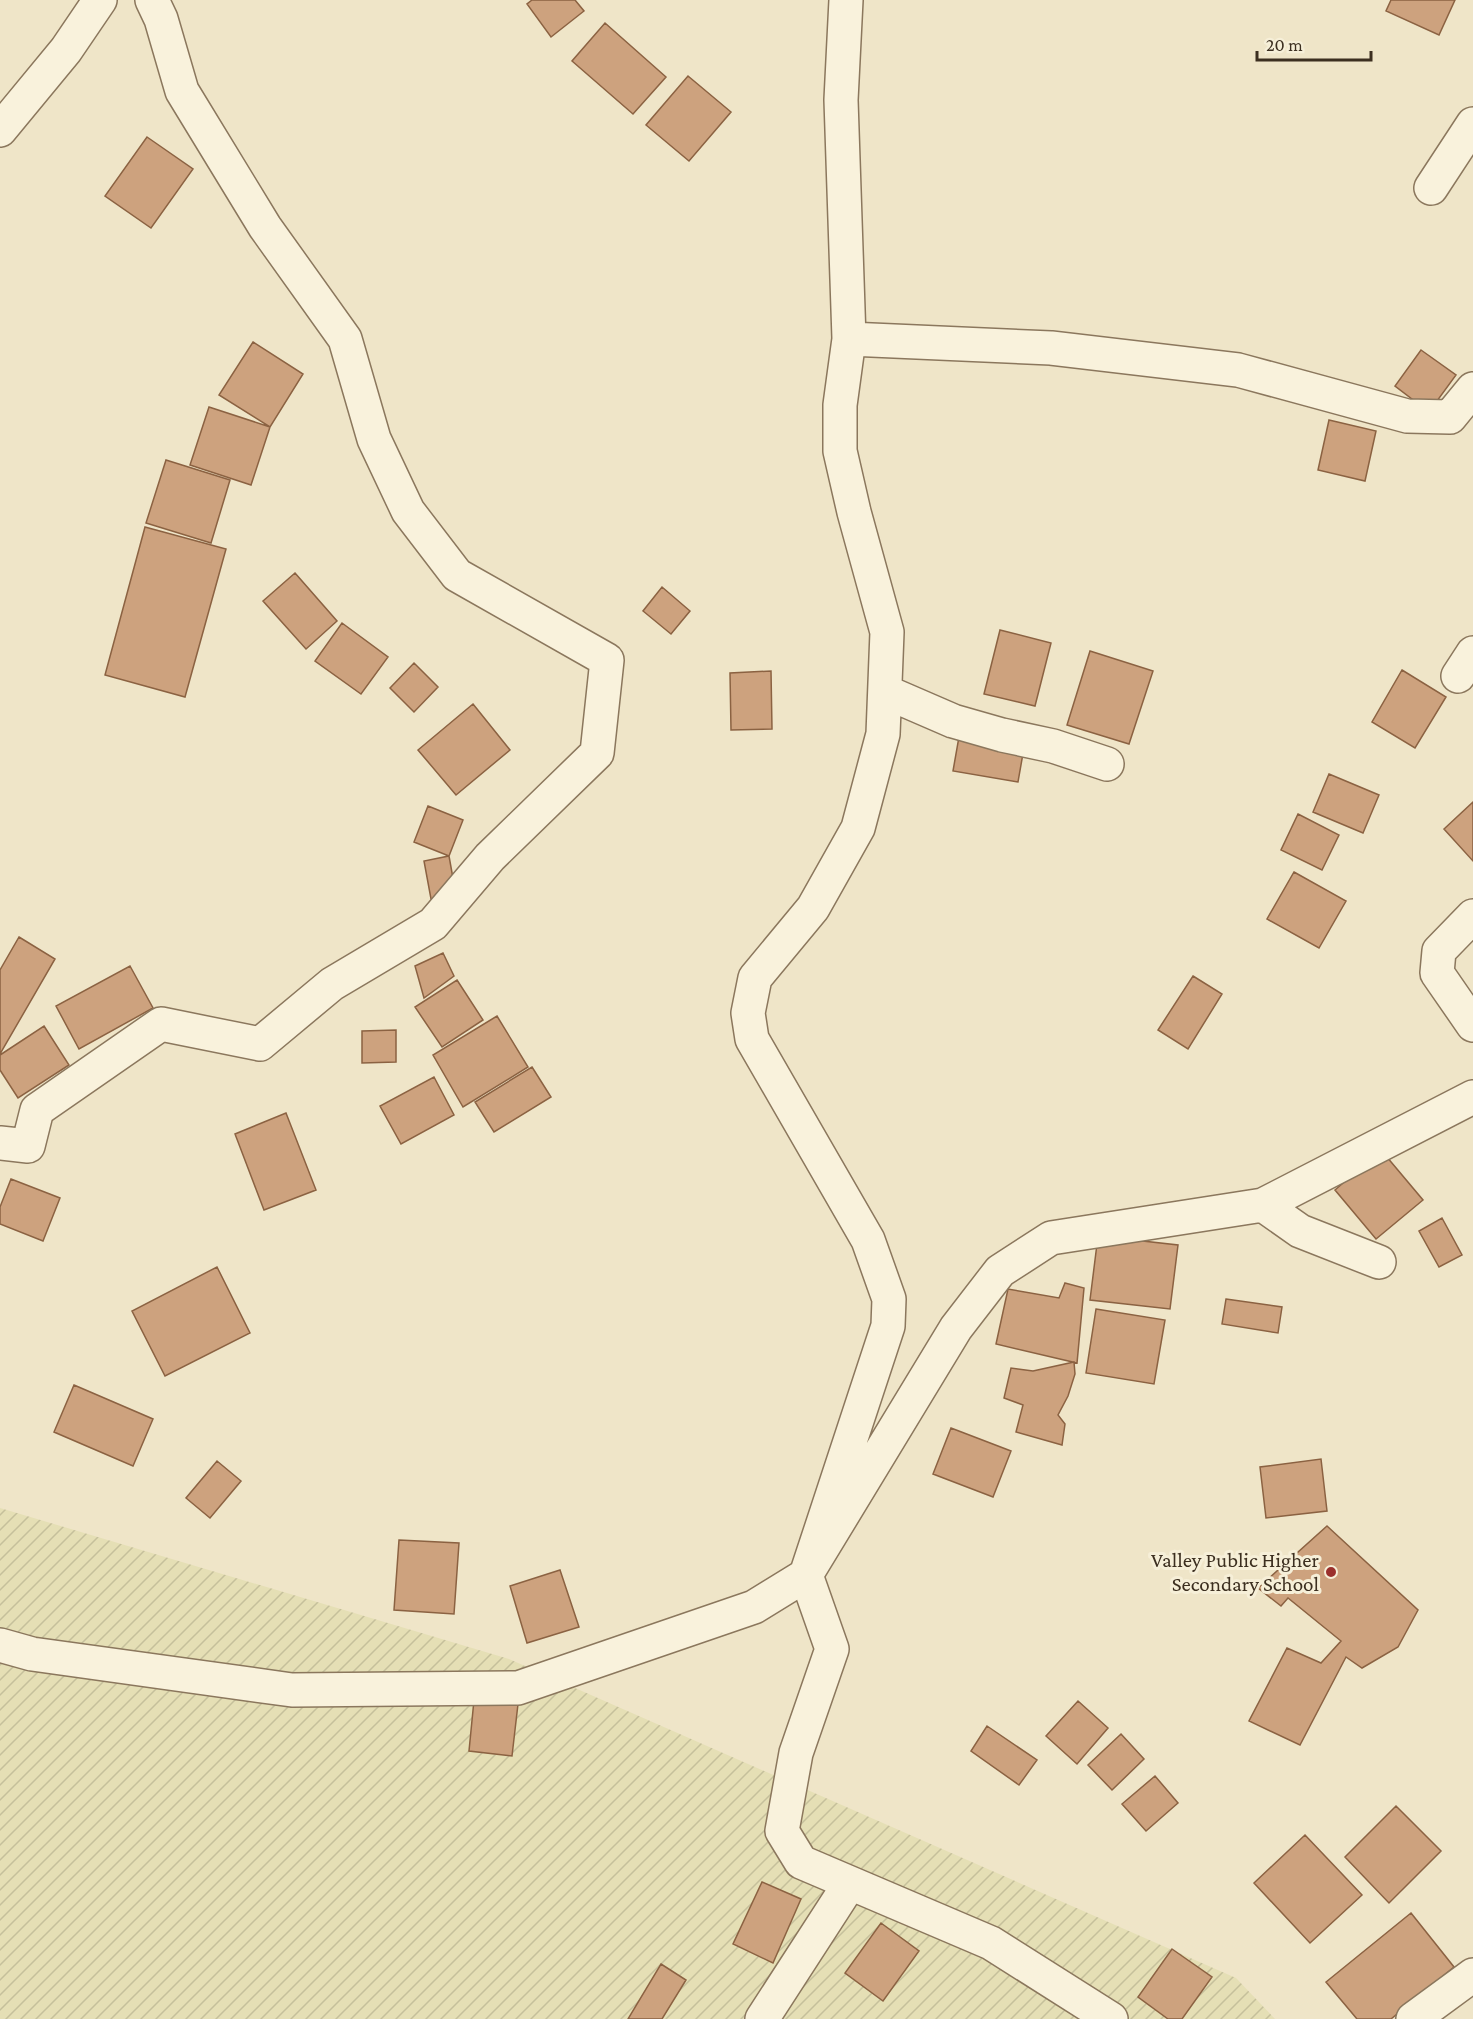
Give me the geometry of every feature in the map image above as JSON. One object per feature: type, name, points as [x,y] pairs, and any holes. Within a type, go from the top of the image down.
[{"type":"street","points":[[0,130],[66,50],[100,0]]},
{"type":"street","points":[[0,1143],[28,1146],[37,1110],[161,1024],[260,1044],[332,984],[433,924],[490,857],[597,753],[607,660],[458,575],[408,511],[374,439],[345,339],[265,227],[182,91],[161,19],[152,0]]},
{"type":"street","points":[[846,0],[841,100],[849,339],[840,405],[840,451],[887,632],[883,734],[858,828],[813,908],[755,978],[747,1013],[752,1039],[868,1240],[889,1299],[888,1326],[806,1575],[832,1648],[796,1753],[782,1831],[801,1862],[991,1943],[1111,2019]]},
{"type":"street","points":[[1431,188],[1473,124]]},
{"type":"street","points":[[849,339],[1051,348],[1238,370],[1407,416],[1450,417],[1473,389]]},
{"type":"street","points":[[886,692],[953,721],[1053,746],[1107,764]]},
{"type":"street","points":[[1473,916],[1439,951],[1437,973],[1473,1025]]},
{"type":"street","points":[[0,1645],[32,1654],[292,1690],[518,1688],[754,1607],[806,1575],[956,1328],[1000,1271],[1051,1238],[1263,1205],[1473,1097]]},
{"type":"street","points":[[1263,1205],[1300,1231],[1379,1262]]},
{"type":"street","points":[[762,2019],[850,1883]]},
{"type":"street","points":[[1413,2019],[1473,1975]]},
{"type":"shaded area","points":[[0,1508],[509,1659],[1236,1978],[1275,2019],[0,2019]]},
{"type":"building","points":[[532,0],[575,0],[584,11],[551,37],[527,4]]},
{"type":"building","points":[[1391,0],[1455,0],[1439,35],[1386,11]]},
{"type":"building","points":[[605,23],[666,77],[633,114],[572,61]]},
{"type":"building","points":[[688,76],[731,112],[689,161],[646,125]]},
{"type":"building","points":[[147,137],[193,169],[151,228],[105,196]]},
{"type":"building","points":[[253,342],[303,374],[270,427],[219,395]]},
{"type":"building","points":[[1421,350],[1456,375],[1429,412],[1395,386]]},
{"type":"building","points":[[209,407],[270,427],[251,485],[190,465]]},
{"type":"building","points":[[1329,420],[1376,431],[1365,481],[1318,470]]},
{"type":"building","points":[[166,460],[230,480],[211,543],[146,523]]},
{"type":"building","points":[[145,527],[226,549],[185,697],[105,675]]},
{"type":"building","points":[[295,573],[337,621],[306,649],[263,601]]},
{"type":"building","points":[[662,587],[690,611],[671,634],[643,611]]},
{"type":"building","points":[[342,623],[388,657],[361,694],[315,661]]},
{"type":"building","points":[[1000,630],[1051,643],[1035,706],[984,694]]},
{"type":"building","points":[[1090,651],[1153,671],[1129,744],[1067,725]]},
{"type":"building","points":[[414,663],[438,687],[414,712],[390,688]]},
{"type":"building","points":[[1402,670],[1446,697],[1415,748],[1372,722]]},
{"type":"building","points":[[771,671],[772,729],[731,730],[730,673]]},
{"type":"building","points":[[473,704],[510,750],[456,795],[418,750]]},
{"type":"building","points":[[960,731],[1025,742],[1018,782],[953,771]]},
{"type":"building","points":[[1329,774],[1379,795],[1363,833],[1313,812]]},
{"type":"building","points":[[1473,802],[1473,861],[1444,829]]},
{"type":"building","points":[[428,806],[463,820],[449,856],[414,842]]},
{"type":"building","points":[[1298,814],[1339,835],[1322,870],[1281,850]]},
{"type":"building","points":[[449,856],[456,895],[431,899],[424,861]]},
{"type":"building","points":[[1294,872],[1346,901],[1319,948],[1267,919]]},
{"type":"building","points":[[19,937],[55,959],[0,1054],[0,970]]},
{"type":"building","points":[[443,953],[454,976],[424,998],[415,966]]},
{"type":"building","points":[[130,966],[153,1008],[79,1049],[56,1006]]},
{"type":"building","points":[[1193,976],[1222,994],[1188,1049],[1158,1030]]},
{"type":"building","points":[[457,980],[483,1020],[442,1047],[415,1007]]},
{"type":"building","points":[[497,1016],[528,1067],[463,1107],[433,1055]]},
{"type":"building","points":[[44,1026],[69,1065],[18,1098],[0,1070],[0,1055]]},
{"type":"building","points":[[396,1030],[396,1062],[362,1063],[362,1031]]},
{"type":"building","points":[[532,1067],[551,1097],[494,1132],[475,1102]]},
{"type":"building","points":[[434,1077],[454,1115],[401,1144],[380,1106]]},
{"type":"building","points":[[286,1113],[316,1190],[264,1210],[235,1134]]},
{"type":"building","points":[[1381,1150],[1423,1200],[1376,1239],[1335,1190]]},
{"type":"building","points":[[11,1179],[60,1198],[43,1241],[0,1224],[0,1207]]},
{"type":"building","points":[[1442,1218],[1462,1255],[1439,1267],[1419,1231]]},
{"type":"building","points":[[1098,1236],[1178,1245],[1170,1309],[1090,1300]]},
{"type":"building","points":[[217,1267],[250,1333],[165,1376],[132,1311]]},
{"type":"building","points":[[1065,1283],[1084,1288],[1077,1363],[996,1344],[1008,1289],[1059,1298]]},
{"type":"building","points":[[1226,1299],[1282,1307],[1278,1333],[1222,1324]]},
{"type":"building","points":[[1096,1309],[1165,1320],[1154,1384],[1086,1373]]},
{"type":"building","points":[[1074,1362],[1075,1374],[1068,1396],[1058,1415],[1065,1424],[1062,1445],[1016,1432],[1023,1405],[1004,1398],[1011,1368],[1033,1371]]},
{"type":"building","points":[[74,1385],[153,1419],[133,1466],[54,1432]]},
{"type":"building","points":[[951,1428],[1011,1451],[993,1497],[933,1474]]},
{"type":"building","points":[[1321,1459],[1327,1511],[1266,1518],[1260,1467]]},
{"type":"building","points":[[217,1461],[241,1481],[210,1518],[186,1498]]},
{"type":"building","points":[[1327,1526],[1418,1610],[1398,1647],[1362,1668],[1346,1657],[1300,1745],[1249,1721],[1287,1648],[1321,1663],[1341,1641],[1288,1598],[1281,1606],[1258,1588]]},
{"type":"building","points":[[399,1540],[459,1543],[454,1614],[394,1610]]},
{"type":"building","points":[[560,1570],[579,1627],[527,1643],[510,1586]]},
{"type":"building","points":[[474,1700],[518,1704],[512,1756],[469,1751]]},
{"type":"building","points":[[1078,1701],[1108,1728],[1077,1764],[1046,1736]]},
{"type":"building","points":[[987,1726],[1037,1760],[1019,1785],[971,1751]]},
{"type":"building","points":[[1121,1734],[1144,1759],[1112,1790],[1088,1765]]},
{"type":"building","points":[[1155,1776],[1178,1803],[1146,1831],[1122,1804]]},
{"type":"building","points":[[1396,1806],[1441,1851],[1389,1903],[1345,1857]]},
{"type":"building","points":[[1305,1835],[1362,1895],[1310,1943],[1254,1883]]},
{"type":"building","points":[[762,1882],[801,1899],[773,1963],[733,1944]]},
{"type":"building","points":[[1411,1913],[1454,1967],[1391,2019],[1357,2019],[1326,1982]]},
{"type":"building","points":[[881,1923],[919,1951],[883,2001],[845,1973]]},
{"type":"building","points":[[1172,1949],[1212,1977],[1182,2019],[1168,2019],[1138,1997]]},
{"type":"building","points":[[661,1964],[686,1980],[662,2019],[628,2019]]},
{"type":"place","name":"Valley Public Higher Secondary School","points":[[1331,1572]]}]
